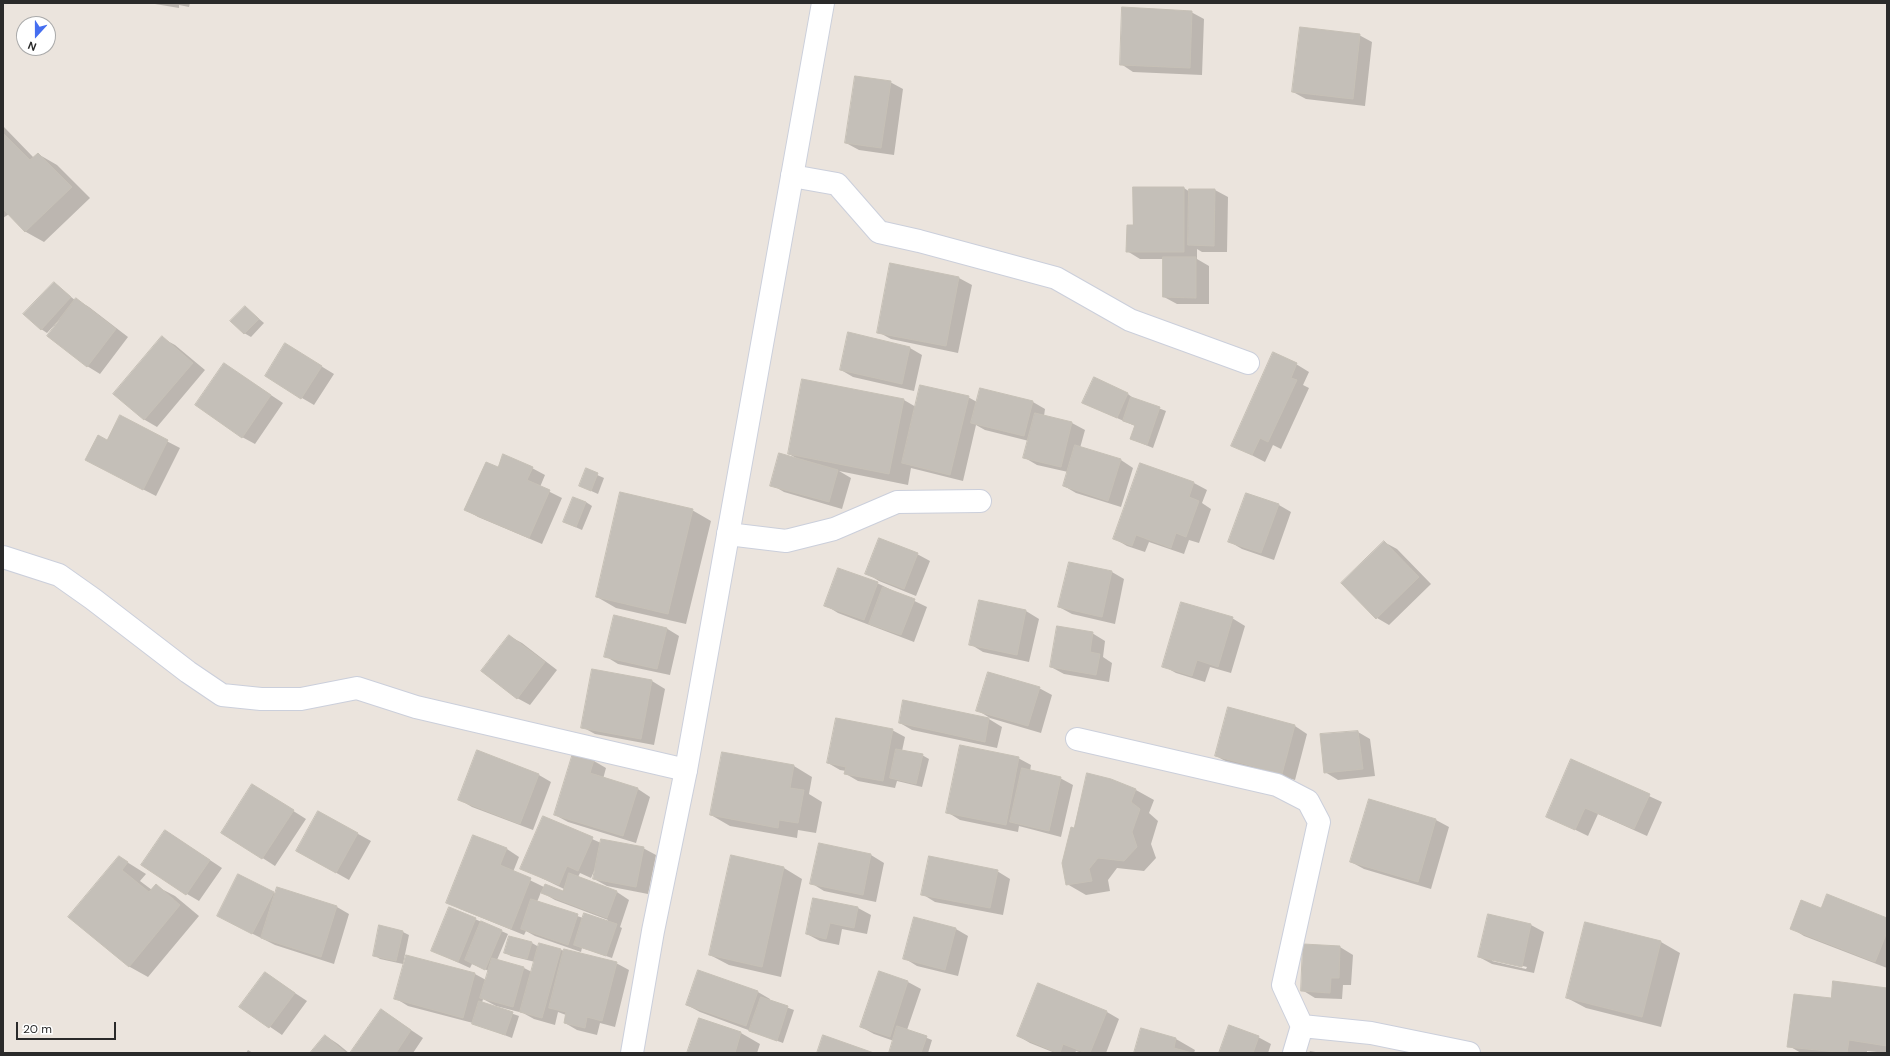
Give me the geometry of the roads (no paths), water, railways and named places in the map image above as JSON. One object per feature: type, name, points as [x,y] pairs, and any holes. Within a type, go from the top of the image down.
[{"type":"street","points":[[632,1053],[653,931],[686,770],[823,3]]},
{"type":"street","points":[[792,176],[837,184],[879,232],[919,241],[1056,278],[1130,320],[1248,363]]},
{"type":"street","points":[[728,534],[786,541],[834,529],[897,502],[980,501]]},
{"type":"street","points":[[3,557],[59,575],[93,599],[188,672],[222,695],[261,699],[301,699],[357,688],[416,707],[686,770]]},
{"type":"street","points":[[1077,739],[1277,784],[1308,801],[1319,822],[1283,985],[1302,1026],[1294,1053]]},
{"type":"street","points":[[1302,1026],[1371,1033],[1469,1053]]}]
